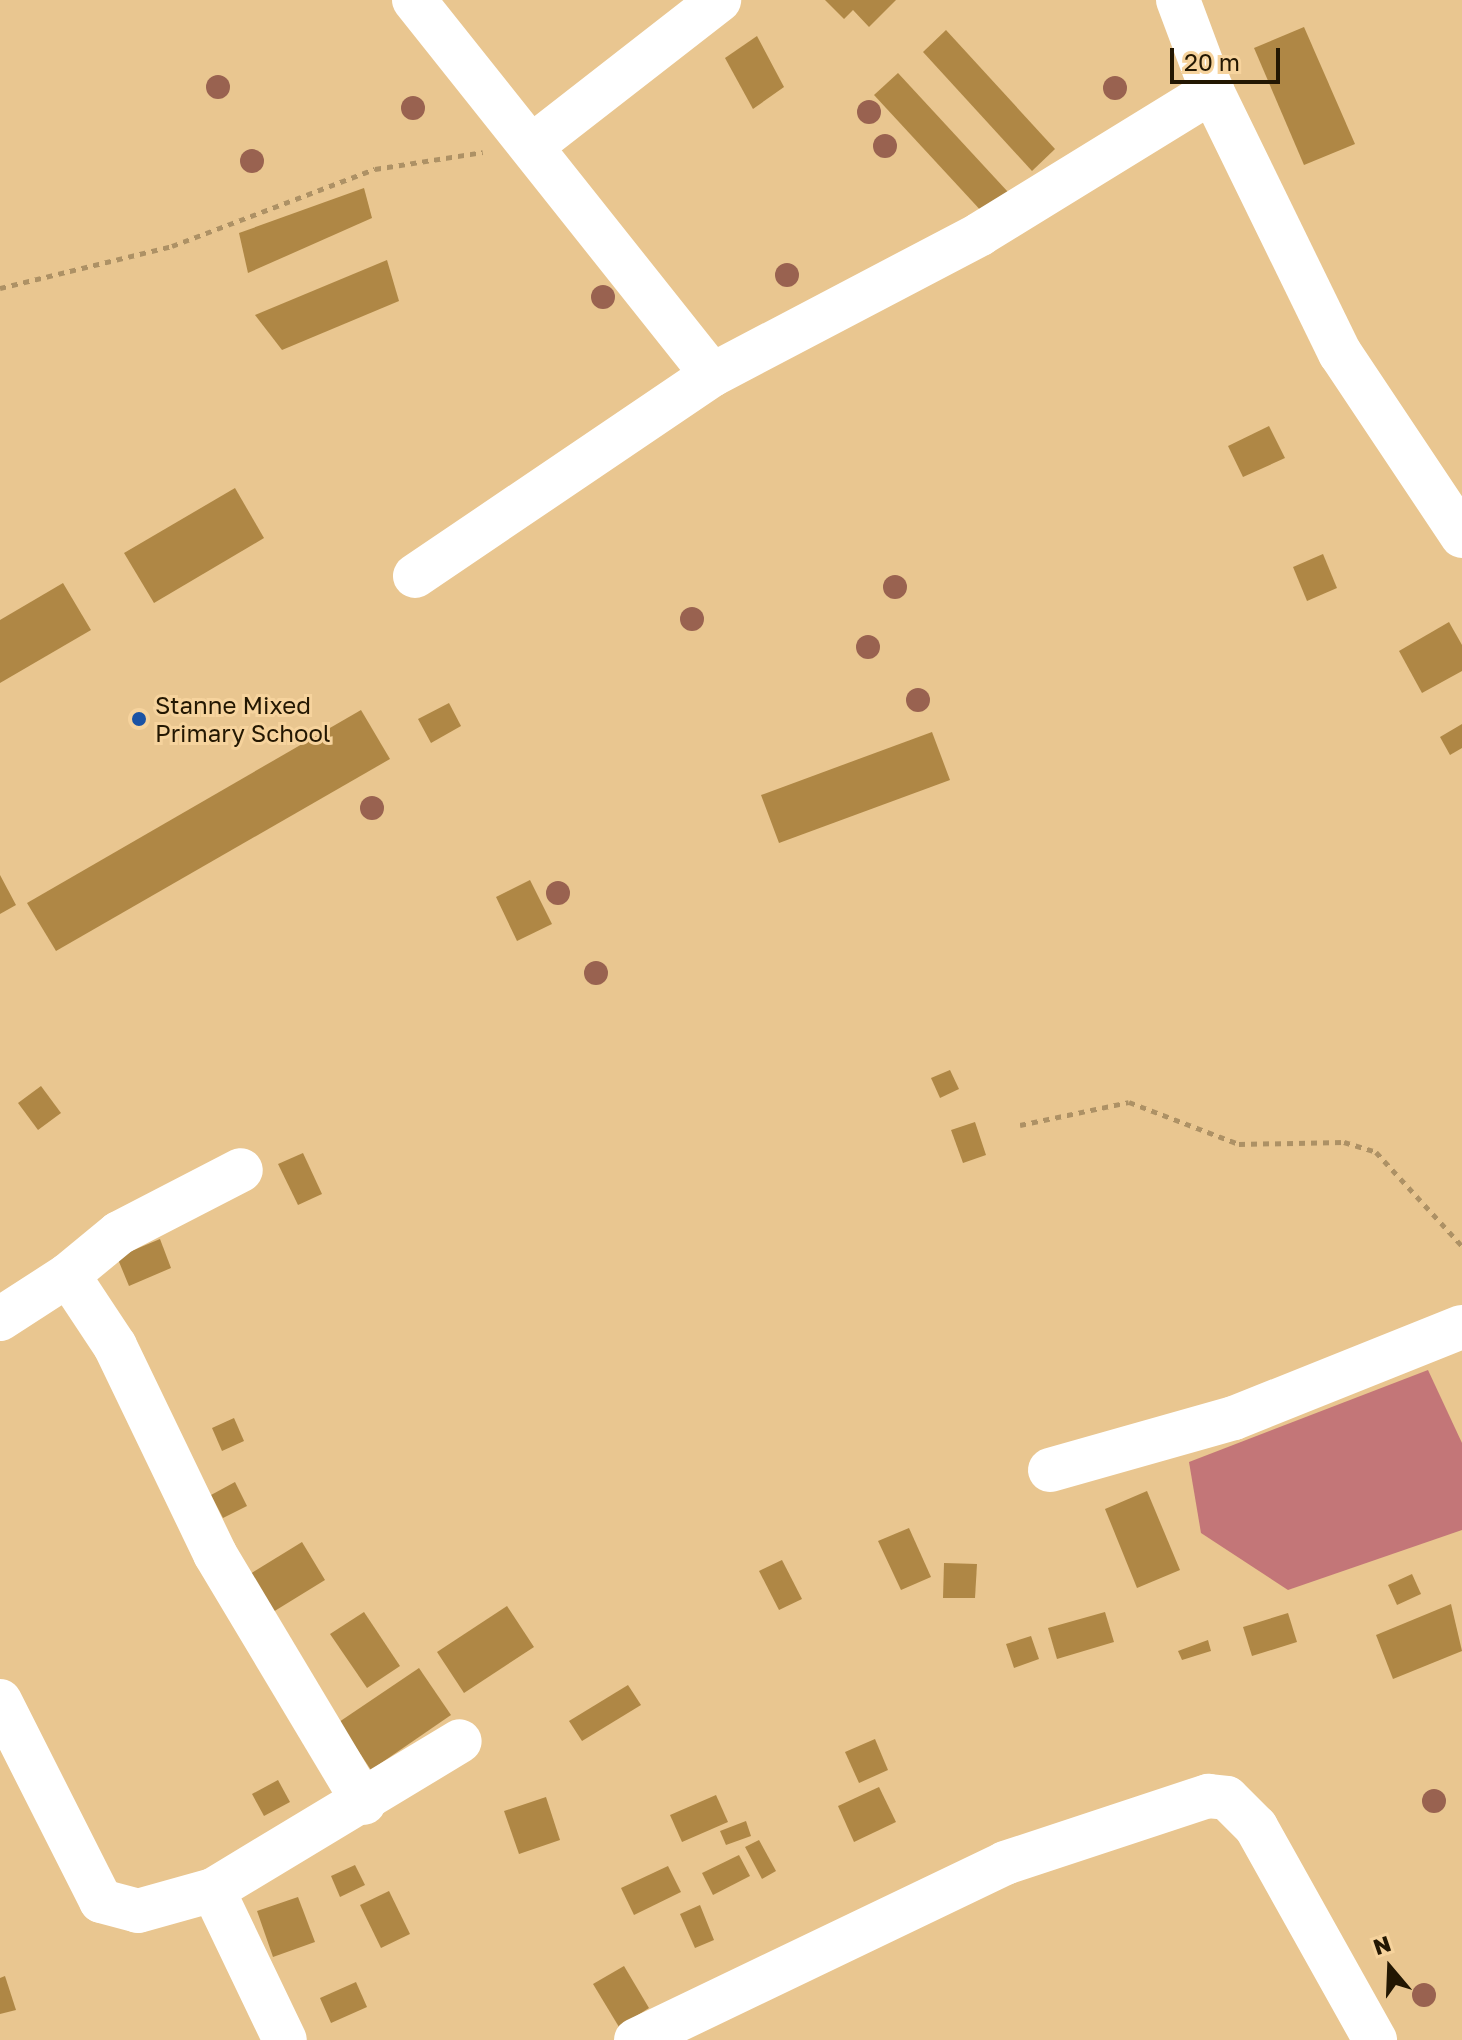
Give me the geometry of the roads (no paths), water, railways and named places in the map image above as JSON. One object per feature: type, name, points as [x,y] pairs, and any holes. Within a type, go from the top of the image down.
[{"type":"street","points":[[414,0],[533,145],[712,375]]},
{"type":"street","points":[[533,145],[719,0]]},
{"type":"street","points":[[1178,0],[1212,91],[1340,353],[1462,536]]},
{"type":"street","points":[[415,576],[712,375],[980,234],[1212,91]]},
{"type":"street","points":[[0,1319],[68,1275],[119,1233],[241,1170]]},
{"type":"street","points":[[68,1275],[115,1346],[215,1554],[364,1803]]},
{"type":"street","points":[[1050,1470],[1234,1418],[1462,1327]]},
{"type":"street","points":[[0,1701],[101,1901],[138,1911],[213,1890],[364,1803],[460,1741]]},
{"type":"street","points":[[636,2040],[1005,1863],[1208,1796],[1227,1798],[1256,1827],[1375,2040]]},
{"type":"street","points":[[213,1890],[285,2040]]},
{"type":"place","name":"Stanne Mixed Primary School","points":[[139,719]]}]
